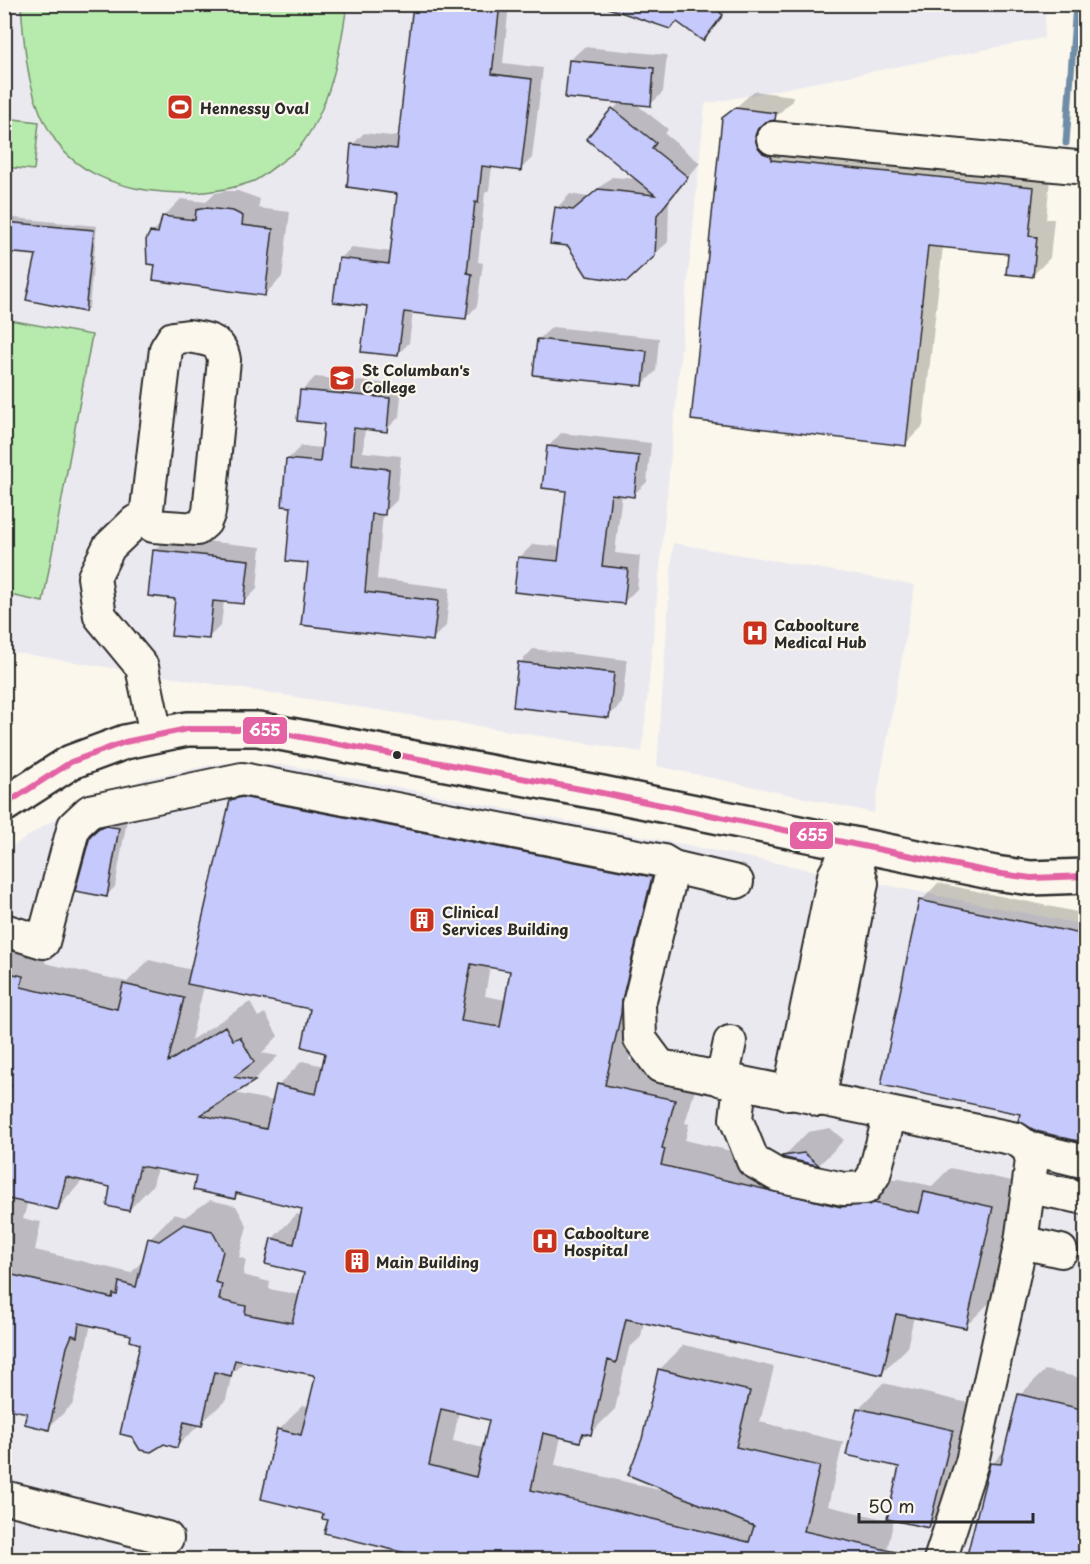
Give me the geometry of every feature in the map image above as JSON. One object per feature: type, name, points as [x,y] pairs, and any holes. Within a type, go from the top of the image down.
[{"type":"main road","points":[[4,805],[86,755],[125,741],[187,729],[228,727],[291,733],[1031,878],[1086,876]]},
{"type":"lane","points":[[773,138],[939,148],[1086,168]]},
{"type":"lane","points":[[188,336],[214,340],[223,350],[224,360],[209,512],[205,522],[197,529],[153,526],[146,517],[166,349],[173,338],[188,336]]},
{"type":"lane","points":[[146,517],[135,522],[109,547],[94,577],[100,616],[142,666],[156,735]]},
{"type":"lane","points":[[4,930],[44,942],[74,826],[90,811],[242,778],[663,861],[673,867],[737,882]]},
{"type":"lane","points":[[804,1097],[834,876],[851,844]]},
{"type":"lane","points":[[673,867],[639,1004],[640,1039],[660,1066],[1016,1139],[1030,1167],[1021,1242],[972,1462],[940,1560]]},
{"type":"lane","points":[[730,1042],[731,1082],[736,1119],[753,1161],[777,1175],[844,1189],[865,1188],[874,1175],[890,1114]]},
{"type":"lane","points":[[1030,1167],[1086,1162]]},
{"type":"lane","points":[[1030,1167],[1086,1172]]},
{"type":"lane","points":[[1030,1167],[1086,1186]]},
{"type":"lane","points":[[1030,1167],[1086,1198]]},
{"type":"lane","points":[[1021,1242],[1061,1251]]},
{"type":"lane","points":[[4,1497],[167,1538]]},
{"type":"shaded area","name":"St Columban's College","points":[[4,5],[1046,5],[1044,38],[705,104],[642,752],[5,651]]},
{"type":"shaded area","points":[[673,543],[915,585],[874,813],[657,766]]},
{"type":"shaded area","name":"Caboolture Hospital","points":[[222,763],[288,765],[1085,925],[1085,1559],[5,1560],[5,851],[75,806],[147,778]]},
{"type":"green space","name":"Hennessy Oval","points":[[21,4],[347,5],[337,61],[326,99],[309,134],[298,149],[254,181],[231,188],[177,193],[121,185],[96,175],[74,161],[57,143],[39,111],[33,94],[26,59]]},
{"type":"green space","points":[[5,118],[39,122],[34,170],[5,167]]},
{"type":"green space","points":[[4,319],[92,335],[43,602],[5,594]]},
{"type":"building","points":[[413,4],[500,4],[492,74],[532,79],[521,171],[482,166],[478,203],[475,202],[467,273],[472,274],[466,319],[404,312],[398,356],[361,352],[367,306],[333,302],[339,258],[389,264],[397,194],[347,187],[351,144],[397,149]]},
{"type":"building","points":[[609,4],[710,4],[723,15],[703,41],[677,22],[670,29],[608,8]]},
{"type":"building","points":[[569,60],[654,68],[651,106],[565,98]]},
{"type":"building","points":[[612,108],[656,143],[652,148],[688,177],[657,215],[655,256],[627,282],[587,276],[568,246],[550,244],[555,207],[573,210],[598,189],[655,195],[586,139]]},
{"type":"building","points":[[735,108],[776,113],[775,120],[765,122],[758,128],[755,136],[757,146],[763,153],[771,156],[771,160],[1034,187],[1029,236],[1037,237],[1033,277],[1006,274],[1008,254],[928,246],[906,446],[691,420],[722,118]]},
{"type":"building","points":[[206,208],[233,211],[243,216],[242,225],[273,229],[265,296],[153,280],[155,265],[147,264],[146,240],[150,232],[158,233],[162,216],[195,220],[196,210]]},
{"type":"building","points":[[4,222],[94,230],[85,312],[26,300],[36,255],[4,252]]},
{"type":"building","points":[[537,339],[647,351],[643,386],[533,375]]},
{"type":"building","points":[[300,390],[390,398],[387,432],[354,428],[351,465],[389,469],[385,515],[372,514],[365,592],[438,601],[433,641],[301,625],[308,563],[286,561],[291,507],[282,506],[286,459],[320,462],[324,424],[297,421]]},
{"type":"building","points":[[547,446],[639,456],[634,497],[611,494],[602,566],[628,569],[624,604],[514,592],[518,557],[558,561],[566,491],[542,488]]},
{"type":"building","points":[[153,550],[249,560],[244,604],[213,601],[209,639],[171,636],[175,599],[148,596]]},
{"type":"building","points":[[518,662],[614,673],[609,718],[513,707]]},
{"type":"building","points":[[242,797],[652,877],[622,1000],[605,1085],[675,1100],[662,1148],[665,1149],[661,1165],[841,1207],[874,1203],[919,1213],[924,1192],[993,1207],[966,1328],[896,1314],[882,1375],[626,1319],[616,1363],[608,1360],[591,1435],[583,1433],[580,1442],[543,1433],[531,1490],[749,1542],[754,1526],[628,1475],[642,1439],[658,1369],[750,1391],[736,1447],[820,1466],[804,1531],[896,1552],[895,1560],[481,1560],[451,1553],[449,1560],[434,1560],[324,1533],[328,1520],[322,1519],[323,1514],[261,1499],[277,1429],[301,1435],[315,1378],[313,1375],[235,1360],[231,1376],[214,1372],[202,1426],[184,1422],[177,1448],[164,1444],[151,1452],[140,1450],[132,1437],[120,1434],[140,1344],[130,1341],[131,1335],[79,1323],[77,1337],[72,1335],[67,1347],[49,1430],[24,1424],[27,1413],[4,1408],[4,1273],[112,1298],[113,1294],[117,1295],[119,1282],[136,1287],[148,1238],[159,1241],[184,1224],[212,1231],[223,1251],[215,1282],[222,1284],[219,1300],[246,1306],[245,1314],[292,1323],[304,1273],[265,1264],[271,1238],[294,1244],[302,1209],[236,1193],[235,1199],[193,1190],[196,1176],[140,1166],[129,1211],[107,1206],[110,1187],[66,1177],[58,1210],[4,1198],[4,1114],[11,1085],[4,1083],[4,972],[23,976],[21,987],[117,1009],[123,984],[184,998],[168,1062],[225,1026],[233,1040],[240,1037],[254,1062],[234,1077],[255,1081],[201,1115],[266,1129],[276,1085],[316,1094],[325,1053],[302,1047],[310,1009],[187,984],[230,800]],"holes":[[[471,964],[510,971],[500,1027],[461,1021]],[[441,1409],[489,1420],[476,1477],[429,1465]]]},
{"type":"building","points":[[106,826],[119,828],[107,897],[75,891],[90,836],[99,828]]},
{"type":"building","points":[[919,900],[1086,935],[1086,1143],[1036,1131],[1018,1121],[1020,1114],[881,1085]]},
{"type":"building","points":[[804,1153],[820,1166],[781,1157],[782,1156]]},
{"type":"building","points":[[1018,1394],[1086,1410],[1086,1560],[974,1560],[975,1556],[967,1555],[990,1463],[1001,1464]]},
{"type":"building","points":[[857,1408],[953,1430],[929,1528],[887,1519],[899,1467],[846,1455]]},
{"type":"waterway","points":[[1066,143],[1076,4]]},
{"type":"transit line","name":"655","points":[[4,805],[71,762],[125,742],[187,729],[258,729],[602,793],[995,873],[1031,878],[1086,876]]},
{"type":"place","name":"Hennessy Oval","points":[[180,107]]},
{"type":"place","name":"St Columban's College","points":[[342,378]]},
{"type":"place","name":"Caboolture Medical Hub","points":[[755,633]]},
{"type":"place","name":"Clinical Services Building","points":[[422,920]]},
{"type":"place","name":"Caboolture Hospital","points":[[545,1241]]},
{"type":"place","name":"Main Building","points":[[357,1261]]}]
